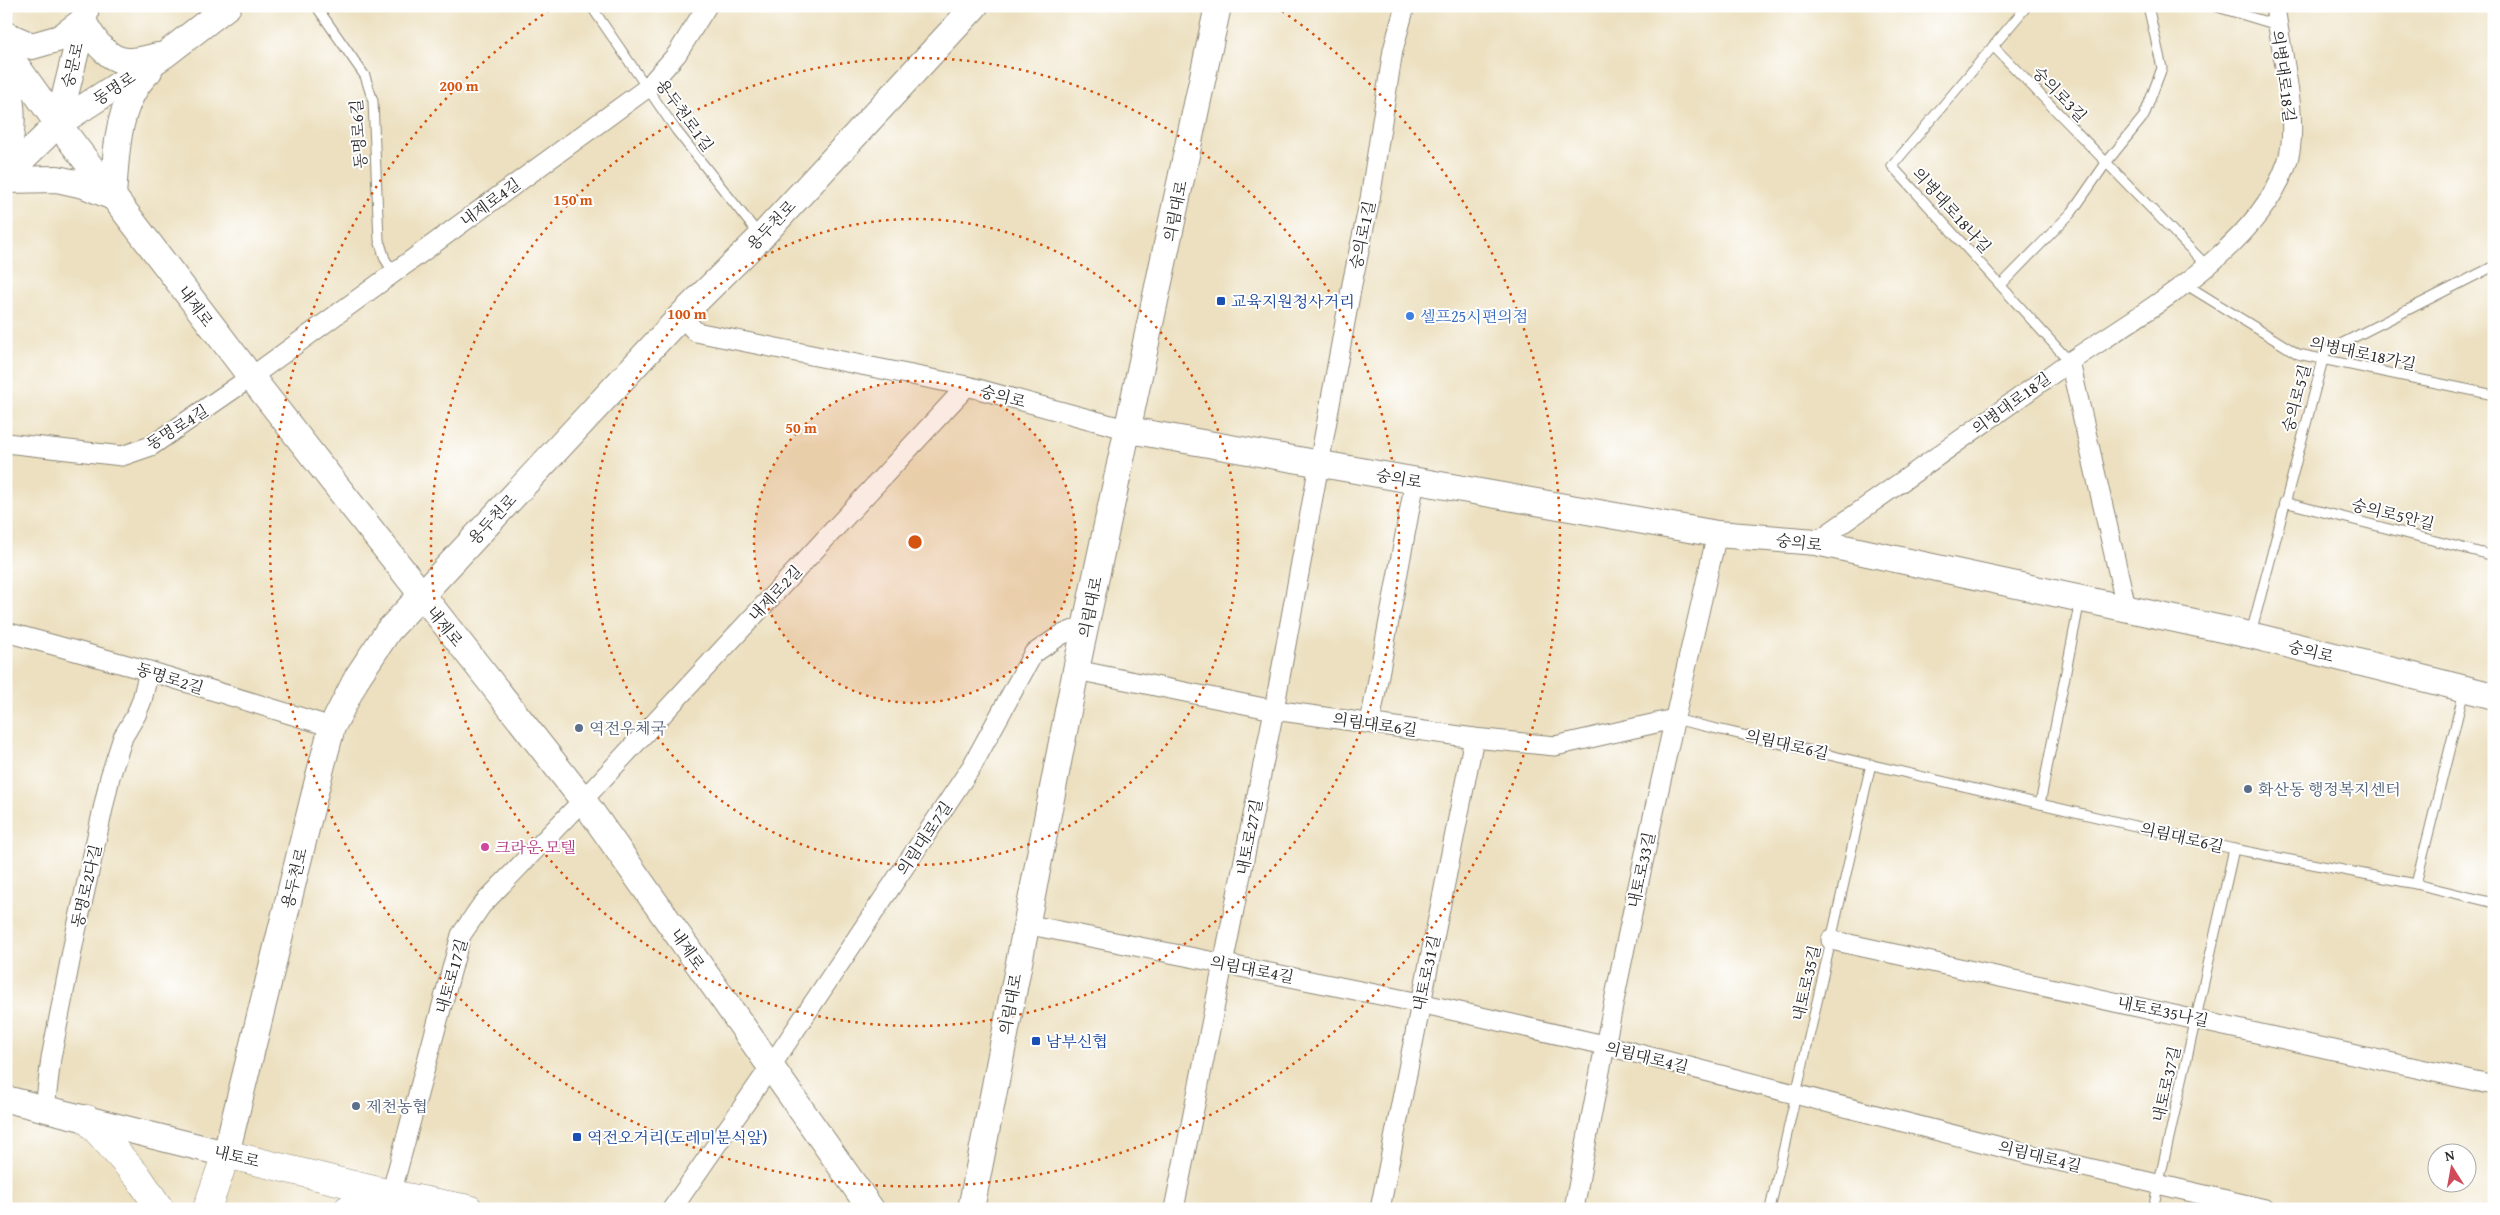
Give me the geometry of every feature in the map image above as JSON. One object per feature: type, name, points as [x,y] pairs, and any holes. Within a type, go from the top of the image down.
[{"type":"main road","points":[[86,1119],[139,1178],[160,1209]]},
{"type":"main road","name":"내토로","points":[[226,1154],[391,1194],[417,1204],[468,1209]]},
{"type":"main road","points":[[207,1209],[226,1154]]},
{"type":"main road","points":[[348,1209],[391,1194]]},
{"type":"street","name":"동명로","points":[[6,175],[58,124],[166,54],[228,6]]},
{"type":"street","name":"내제로4길","points":[[251,378],[393,272],[647,88],[677,54],[707,6]]},
{"type":"street","name":"용두천로","points":[[226,1154],[332,727],[358,676],[388,631],[681,316],[761,237],[975,6]]},
{"type":"street","name":"의림대로","points":[[972,1204],[1025,924],[1076,670],[1129,430],[1218,6]]},
{"type":"street","name":"숭의로1길","points":[[1319,464],[1370,199],[1394,50],[1406,6]]},
{"type":"street","points":[[6,35],[32,46],[60,38],[85,14],[93,40],[108,53],[128,62],[166,54]]},
{"type":"street","name":"숭문로","points":[[58,124],[85,14]]},
{"type":"street","name":"의병대로18길","points":[[1816,542],[2070,362],[2185,284],[2207,266],[2258,217],[2274,191],[2288,162],[2292,124],[2276,16]]},
{"type":"street","name":"내제로","points":[[6,51],[58,124],[251,378],[583,800],[871,1209]]},
{"type":"street","points":[[6,180],[57,178],[84,185],[114,197],[117,140],[134,89],[139,80],[166,54]]},
{"type":"street","points":[[6,81],[9,90],[13,134],[6,159]]},
{"type":"street","name":"숭의로","points":[[681,316],[696,332],[967,386],[1129,430],[1717,534],[1816,542],[2127,611],[2250,635],[2494,696]]},
{"type":"street","points":[[2070,362],[2127,611]]},
{"type":"street","name":"동명로4길","points":[[7,445],[122,456],[151,446],[251,378]]},
{"type":"street","name":"내제로2길","points":[[583,800],[967,386]]},
{"type":"street","name":"내토로27길","points":[[1174,1209],[1274,710],[1319,464]]},
{"type":"street","points":[[1370,723],[1415,481]]},
{"type":"street","name":"내토로33길","points":[[1574,1209],[1604,1045],[1674,718],[1717,534]]},
{"type":"street","name":"의림대로7길","points":[[771,1066],[972,766],[1033,654],[1061,635],[1086,625]]},
{"type":"street","name":"동명로2길","points":[[6,632],[149,671],[332,727]]},
{"type":"street","name":"의림대로6길","points":[[1076,670],[1274,710],[1474,738],[1555,746],[1674,718]]},
{"type":"street","name":"동명로2다길","points":[[45,1108],[51,1058],[75,936],[110,777],[123,737],[142,700],[149,671]]},
{"type":"street","name":"내토로31길","points":[[1380,1209],[1474,738]]},
{"type":"street","name":"내토로17길","points":[[391,1194],[461,935],[481,906],[583,800]]},
{"type":"street","name":"의림대로4길","points":[[1025,924],[1420,1003],[1604,1045],[2028,1154],[2265,1209]]},
{"type":"street","name":"내토로35나길","points":[[1831,940],[2196,1018],[2494,1085]]},
{"type":"street","points":[[672,1209],[771,1066]]},
{"type":"street","name":"내토로","points":[[6,1099],[226,1154]]},
{"type":"lane","name":"동명로6길","points":[[316,6],[365,76],[373,101],[379,240],[385,259],[393,272]]},
{"type":"lane","name":"용두천로1길","points":[[591,6],[676,130],[761,237]]},
{"type":"lane","name":"의병대로18나길","points":[[2027,6],[1892,166],[2070,362]]},
{"type":"lane","points":[[2001,285],[2072,212],[2106,163],[2144,116],[2162,68],[2148,6]]},
{"type":"lane","points":[[2214,6],[2276,16]]},
{"type":"lane","name":"숭의로3길","points":[[1993,46],[2106,163]]},
{"type":"lane","points":[[2106,163],[2207,266]]},
{"type":"lane","name":"숭의로5길","points":[[2250,635],[2324,352],[2494,266]]},
{"type":"lane","name":"의병대로18가길","points":[[2185,284],[2298,354],[2494,395]]},
{"type":"lane","name":"숭의로5안길","points":[[2284,502],[2494,556]]},
{"type":"lane","points":[[2040,804],[2080,600]]},
{"type":"lane","points":[[2416,884],[2465,689]]},
{"type":"lane","name":"의림대로6길","points":[[1674,718],[2234,849],[2416,884],[2494,903]]},
{"type":"lane","name":"내토로35길","points":[[1770,1209],[1871,764]]},
{"type":"lane","name":"내토로37길","points":[[2153,1209],[2234,849]]},
{"type":"place","name":"교육지원청사거리","points":[[1221,301]]},
{"type":"place","name":"셀프25시편의점","points":[[1410,316]]},
{"type":"place","name":"역전우체국","points":[[579,728]]},
{"type":"place","name":"화산동 행정복지센터","points":[[2248,789]]},
{"type":"place","name":"크라운 모텔","points":[[485,847]]},
{"type":"place","name":"남부신협","points":[[1036,1041]]},
{"type":"place","name":"제천농협","points":[[356,1106]]},
{"type":"place","name":"역전오거리(도레미분식앞)","points":[[577,1137]]}]
